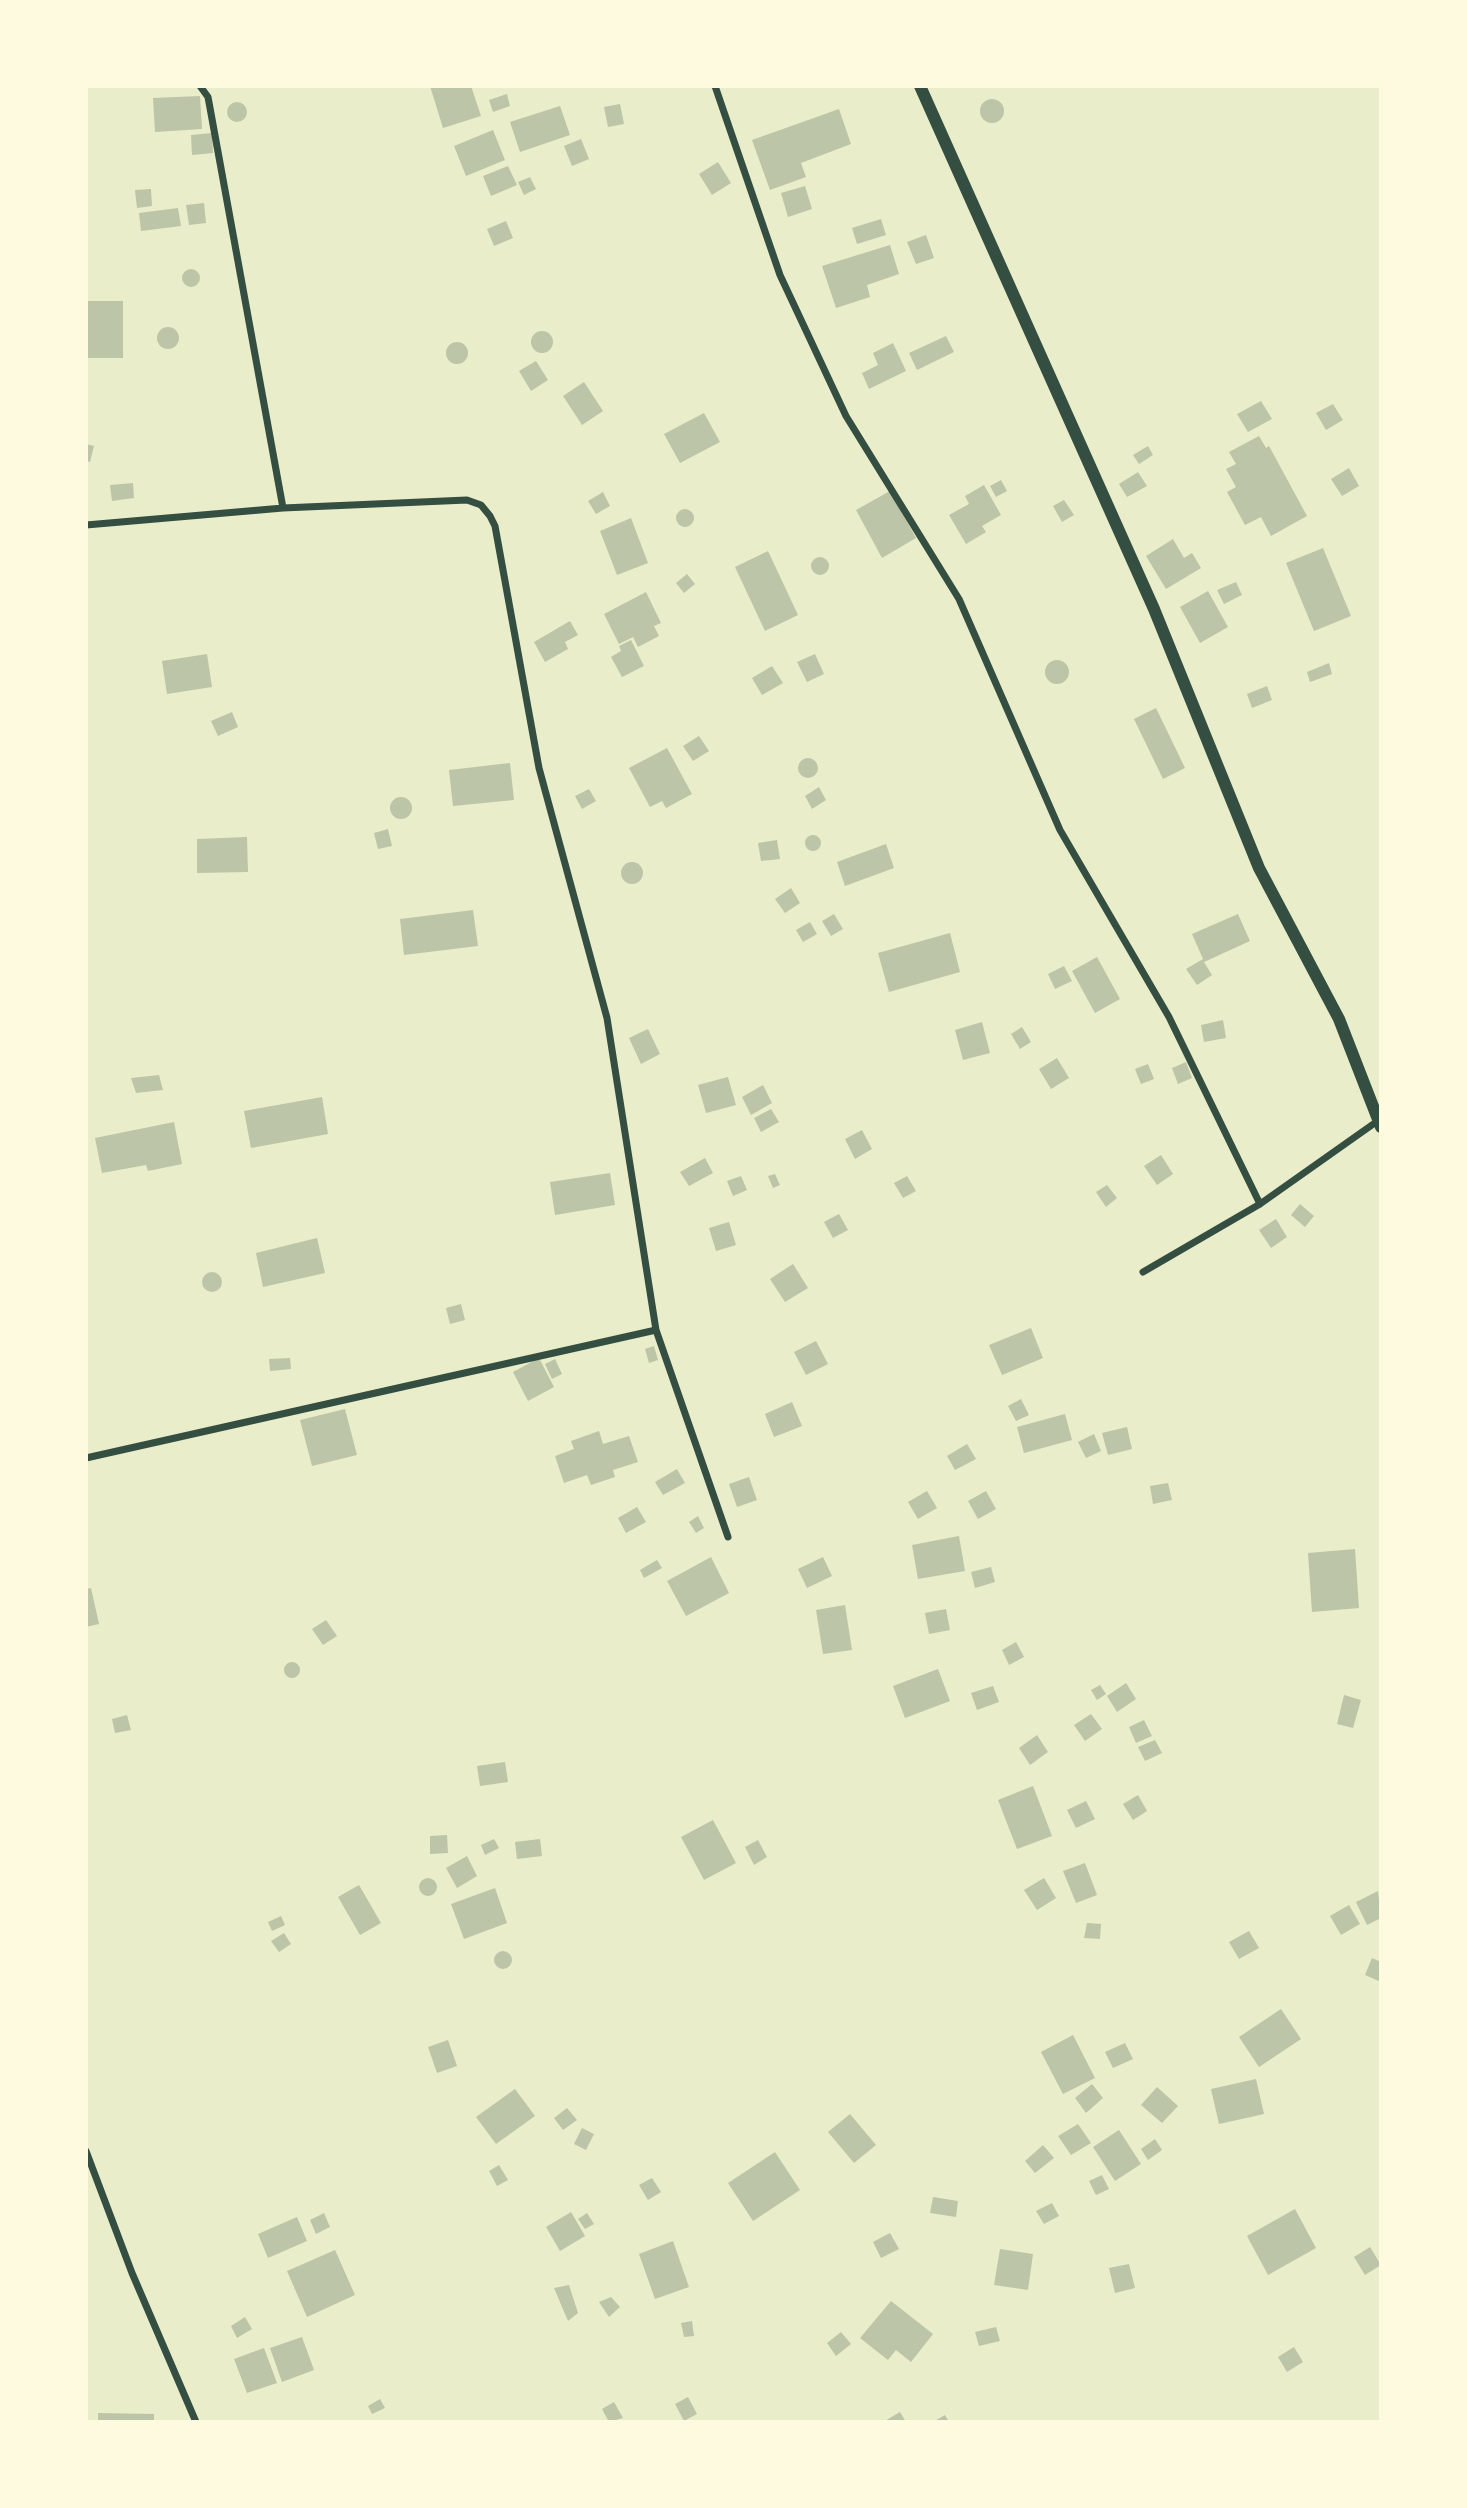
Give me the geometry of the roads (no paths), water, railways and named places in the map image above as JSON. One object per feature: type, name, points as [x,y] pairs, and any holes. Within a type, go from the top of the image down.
[{"type":"street","points":[[200,86],[208,97],[283,508]]},
{"type":"street","points":[[715,86],[780,275],[846,416],[959,598],[1060,830],[1169,1017],[1260,1204]]},
{"type":"street","points":[[920,86],[1154,609],[1259,868],[1339,1019],[1380,1124],[1260,1204],[1143,1272]]},
{"type":"street","points":[[86,525],[283,508],[467,500],[481,505],[495,526],[539,768],[607,1018],[656,1330],[728,1538]]},
{"type":"street","points":[[86,1458],[656,1330]]},
{"type":"street","points":[[86,2151],[132,2273],[196,2422]]}]
